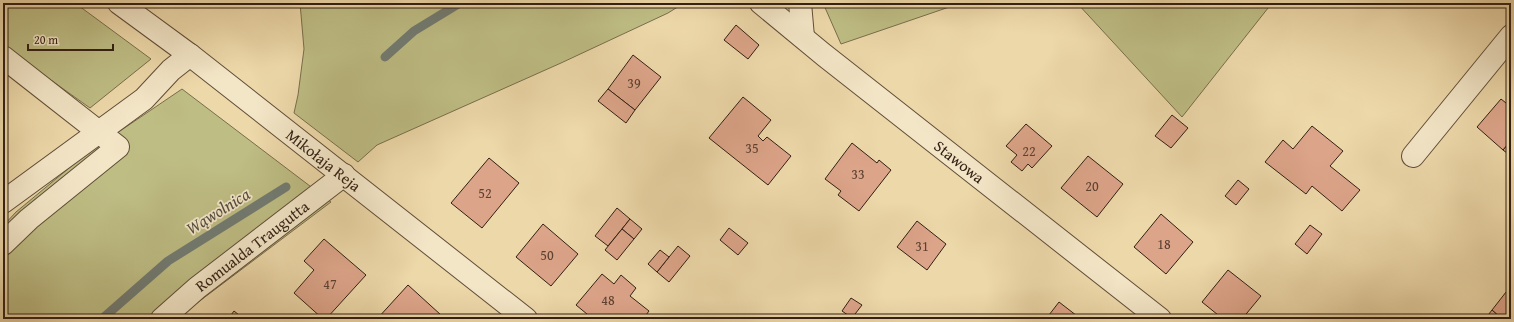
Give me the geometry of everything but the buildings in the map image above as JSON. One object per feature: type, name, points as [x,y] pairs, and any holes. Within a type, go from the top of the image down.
[{"type":"street","name":"Mikołaja Reja","points":[[119,3],[190,55],[526,319]]},
{"type":"street","name":"Stawowa","points":[[761,3],[1160,319]]},
{"type":"street","points":[[800,3],[803,37]]},
{"type":"street","points":[[1413,156],[1511,36]]},
{"type":"street","points":[[3,202],[144,99],[171,70],[190,55]]},
{"type":"street","points":[[3,57],[118,147],[29,219],[3,244]]},
{"type":"street","name":"Romualda Traugutta","points":[[162,319],[197,288],[344,175]]},
{"type":"shaded area","points":[[3,3],[75,3],[151,59],[90,108],[3,46]]},
{"type":"shaded area","points":[[300,3],[684,3],[668,13],[561,63],[377,145],[358,162],[294,113],[304,49]]},
{"type":"shaded area","points":[[823,3],[961,3],[841,44]]},
{"type":"shaded area","points":[[1077,3],[1272,3],[1182,117]]},
{"type":"shaded area","points":[[182,89],[331,202],[193,306],[178,319],[3,319],[3,226],[16,212],[86,154]]},
{"type":"waterway","name":"Wąwolnica","points":[[385,57],[414,31],[460,3]]},
{"type":"waterway","name":"Wąwolnica","points":[[102,319],[168,261],[286,187]]}]
